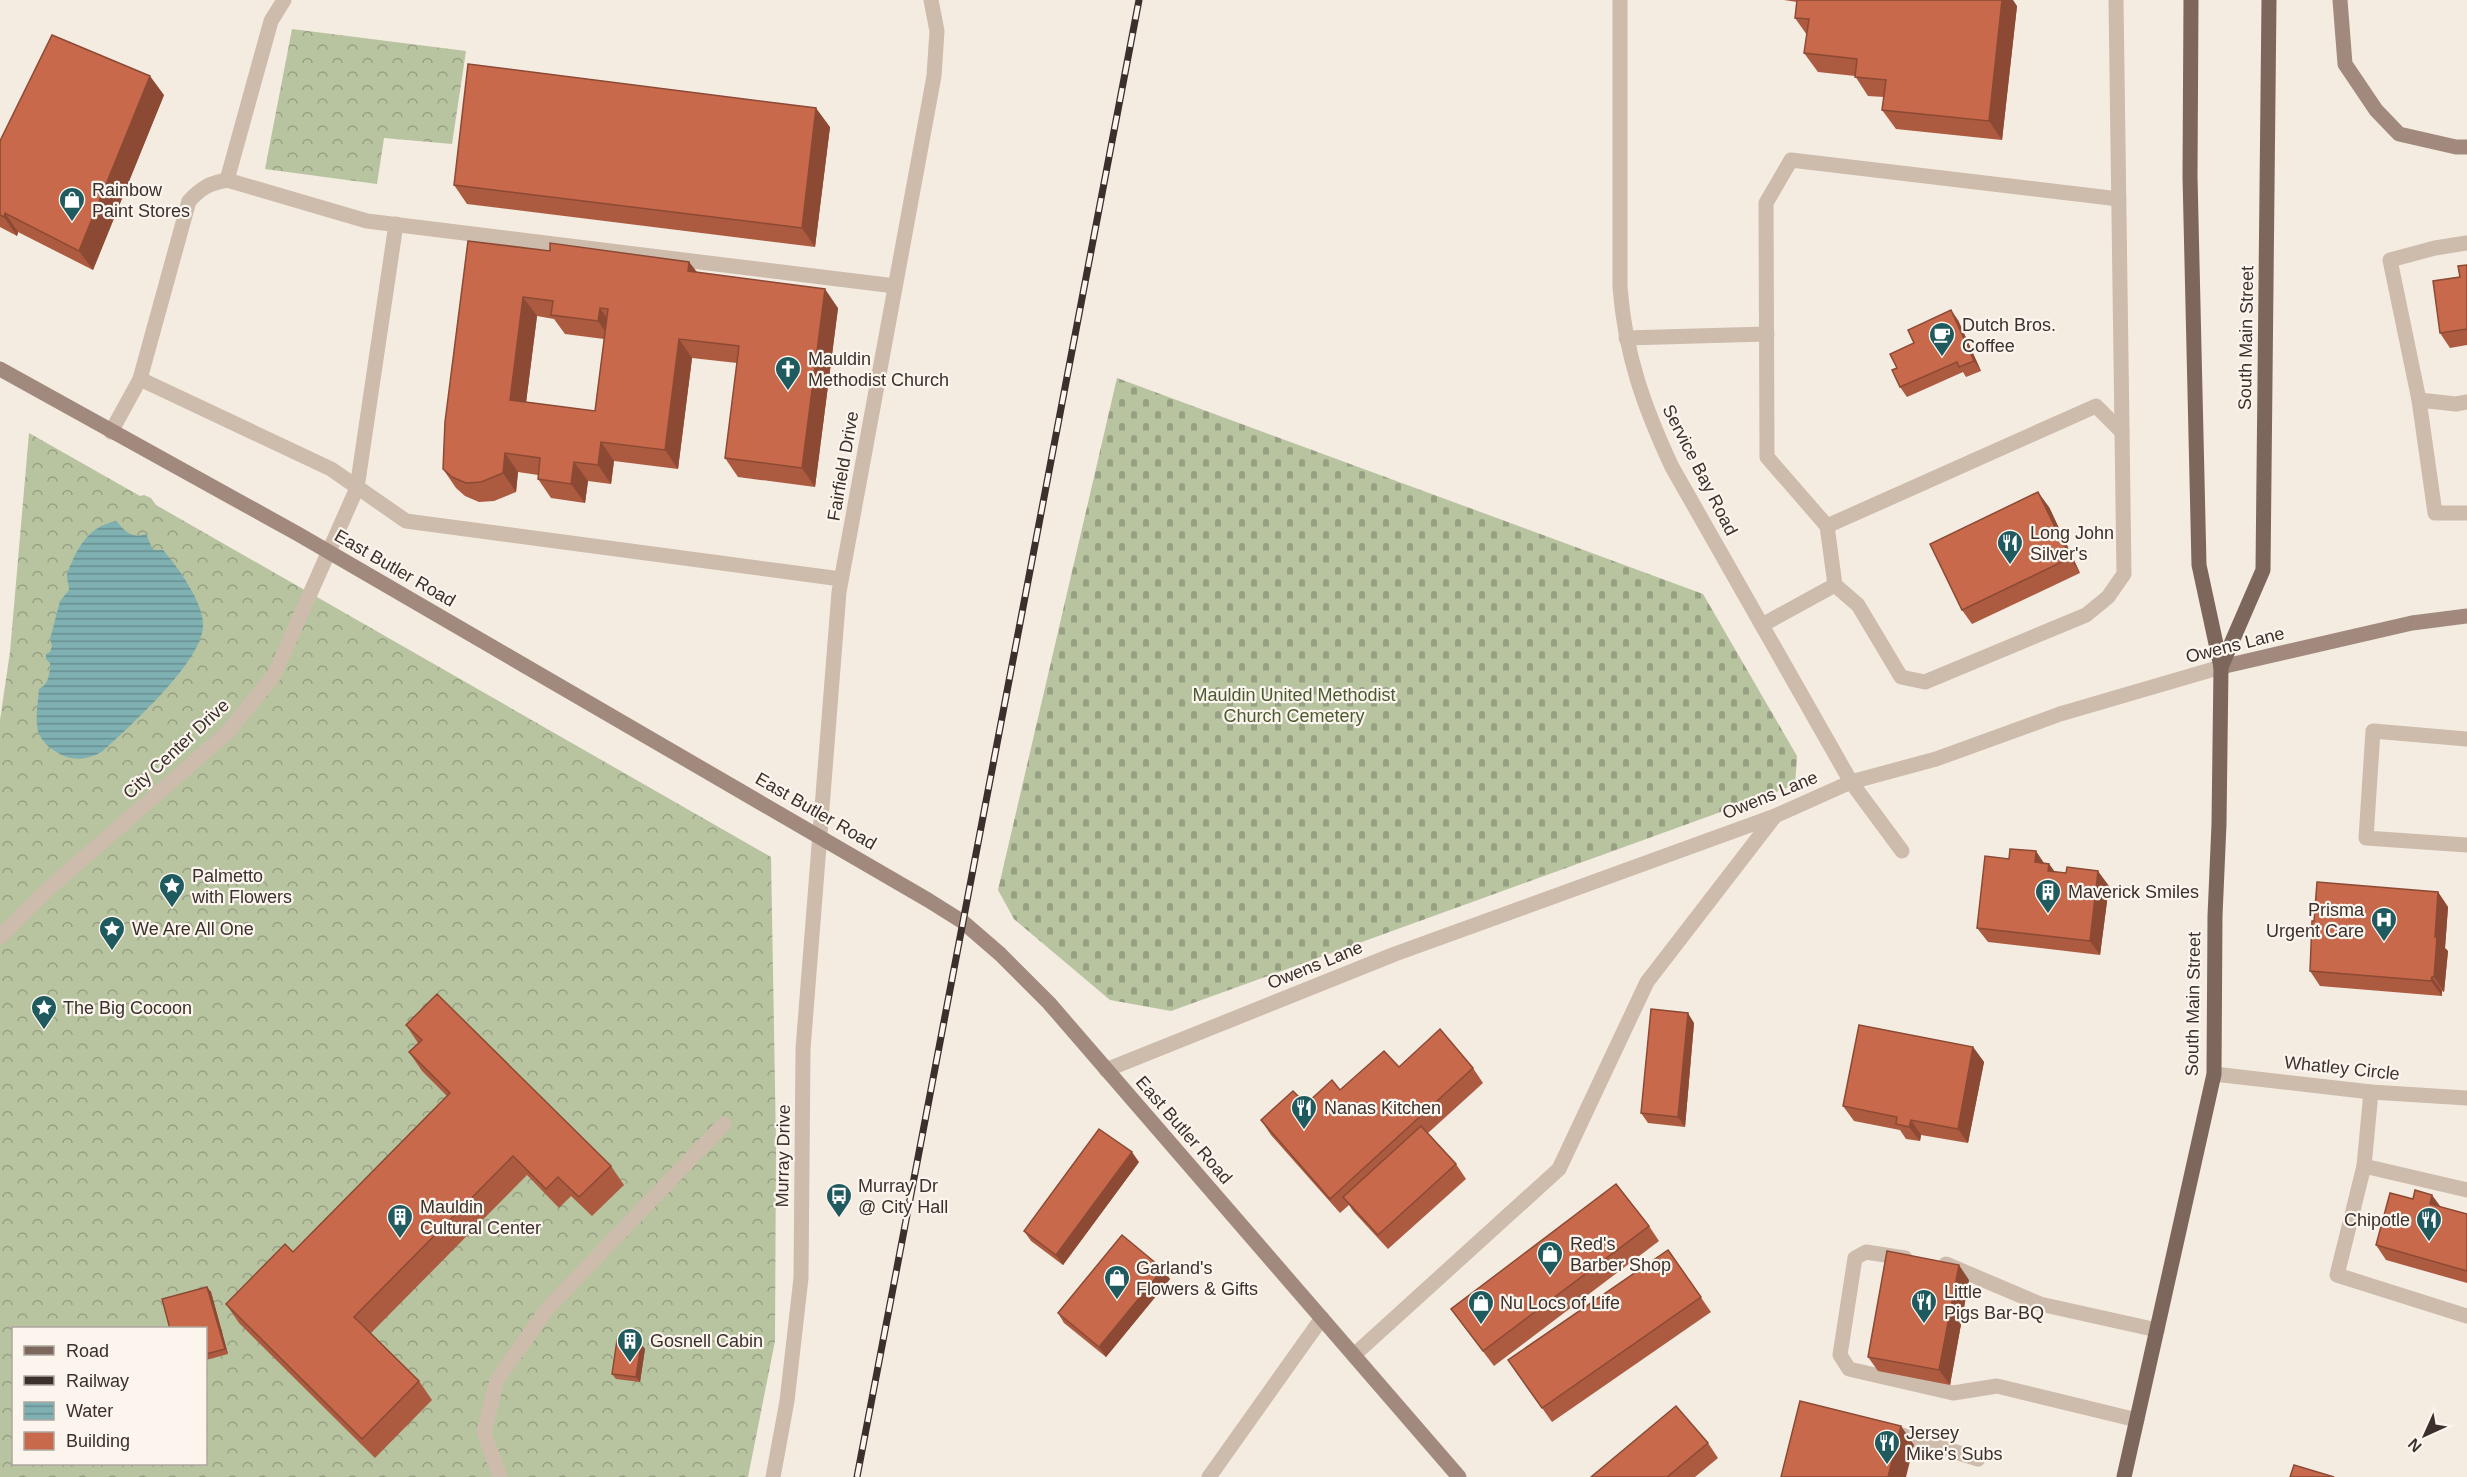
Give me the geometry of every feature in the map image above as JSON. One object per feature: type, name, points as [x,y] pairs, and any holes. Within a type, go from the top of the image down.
[{"type":"main road","name":"South Main Street","points":[[2124,1477],[2214,1074],[2221,667],[2199,565],[2190,176],[2191,0]]},
{"type":"main road","name":"South Main Street","points":[[2221,667],[2263,570],[2269,0]]},
{"type":"main road","points":[[2340,0],[2345,64],[2376,110],[2399,134],[2456,147],[2467,147]]},
{"type":"main road","name":"East Butler Road","points":[[1,373],[329,552],[820,835],[963,922],[1000,954],[1049,1003],[1459,1477]]},
{"type":"main road","name":"Owens Lane","points":[[2221,667],[2412,623],[2467,616]]},
{"type":"street","points":[[227,180],[272,21],[284,0]]},
{"type":"street","name":"Fairfield Drive","points":[[820,835],[842,579],[934,76],[937,31],[931,0]]},
{"type":"street","name":"Service Bay Road","points":[[1620,0],[1620,287],[1626,338],[1633,370],[1649,418],[1672,467],[1851,782],[1902,852]]},
{"type":"street","points":[[2116,0],[2124,574],[2108,597],[2086,615],[1925,682],[1901,677],[1858,605],[1835,585],[1827,526],[1767,457],[1766,203],[1791,160],[2118,199]]},
{"type":"street","points":[[111,432],[140,380],[189,201],[211,183],[227,180],[367,221],[896,286]]},
{"type":"street","name":"City Center Drive","points":[[0,938],[46,891],[228,732],[274,675],[357,488],[396,224]]},
{"type":"street","points":[[2467,243],[2435,248],[2390,260],[2419,400],[2435,513],[2467,513]]},
{"type":"street","points":[[1626,338],[1767,334]]},
{"type":"street","points":[[140,380],[331,469],[406,521],[842,579]]},
{"type":"street","points":[[2419,400],[2456,404],[2467,402]]},
{"type":"street","points":[[1827,526],[2096,406],[2122,432]]},
{"type":"street","points":[[1762,625],[1835,585]]},
{"type":"street","name":"Owens Lane","points":[[1107,1070],[1395,954],[1775,816],[1851,782],[1936,759],[2060,714],[2221,667]]},
{"type":"street","points":[[2467,739],[2373,731],[2366,838],[2467,845]]},
{"type":"street","points":[[1354,1355],[1559,1169],[1647,982],[1775,816]]},
{"type":"street","name":"Murray Drive","points":[[773,1477],[787,1401],[801,1278],[803,1048],[820,835]]},
{"type":"street","name":"Whatley Circle","points":[[2214,1074],[2371,1092],[2467,1098]]},
{"type":"street","points":[[2371,1092],[2364,1166],[2337,1275],[2467,1316]]},
{"type":"street","points":[[500,1477],[484,1432],[497,1380],[547,1309],[724,1124]]},
{"type":"street","points":[[2364,1166],[2467,1190]]},
{"type":"street","points":[[2137,1420],[1997,1386],[1953,1393],[1849,1369],[1840,1355],[1855,1258],[1866,1252],[1947,1264],[2040,1304],[2157,1330]]},
{"type":"street","points":[[1209,1477],[1322,1318]]},
{"type":"street","points":[[1869,1425],[1978,1459]]},
{"type":"green space","points":[[292,29],[466,51],[452,144],[384,138],[377,184],[265,169]]},
{"type":"green space","name":"Mauldin United Methodist Church Cemetery","points":[[1117,378],[1703,594],[1797,756],[1795,785],[1171,1011],[1110,1000],[1014,919],[998,890]]},
{"type":"green space","points":[[29,433],[140,496],[151,498],[156,505],[771,857],[776,1144],[775,1341],[748,1477],[0,1477],[0,720],[10,652]]},
{"type":"water","points":[[116,521],[130,534],[137,536],[146,534],[153,550],[163,550],[169,557],[195,597],[200,608],[203,627],[199,642],[190,658],[146,711],[103,751],[82,759],[75,759],[55,751],[39,735],[37,710],[39,689],[45,684],[50,671],[50,663],[46,659],[46,654],[50,652],[52,646],[50,639],[60,601],[69,590],[67,574],[74,557],[90,534]]},
{"type":"building","points":[[1797,0],[2002,0],[1989,121],[1882,110],[1886,80],[1855,77],[1857,59],[1804,53],[1809,19],[1795,18]]},
{"type":"building","points":[[52,35],[150,76],[79,251],[5,213],[4,217],[0,215],[0,141]]},
{"type":"building","points":[[468,64],[816,108],[802,228],[454,185]]},
{"type":"building","name":"Mauldin Methodist Church","points":[[468,241],[550,251],[550,243],[689,262],[688,271],[825,289],[802,468],[725,458],[739,346],[679,339],[665,450],[601,442],[598,465],[574,462],[571,484],[538,479],[540,458],[505,453],[503,473],[481,482],[466,483],[452,477],[443,469],[445,422]],"holes":[[[523,297],[553,301],[551,315],[598,321],[600,308],[608,309],[595,411],[510,400]]]},
{"type":"building","points":[[2467,265],[2467,329],[2440,333],[2433,281],[2460,277],[2458,266]]},
{"type":"building","name":"Dutch Bros. Coffee","points":[[1951,310],[1974,361],[1959,367],[1957,362],[1900,387],[1892,370],[1897,368],[1890,354],[1914,343],[1908,330]]},
{"type":"building","name":"Long John Silver's","points":[[2038,492],[2070,558],[1962,610],[1930,544]]},
{"type":"building","name":"Maverick Smiles","points":[[2010,849],[2036,851],[2035,862],[2049,864],[2048,871],[2066,873],[2067,867],[2098,871],[2090,941],[1977,928],[1985,856],[2009,859]]},
{"type":"building","name":"Prisma Urgent Care","points":[[2317,882],[2438,892],[2434,977],[2431,981],[2310,971],[2312,921],[2314,921]]},
{"type":"building","name":"Mauldin Cultural Center","points":[[437,994],[611,1166],[579,1197],[558,1177],[546,1189],[513,1156],[354,1317],[419,1381],[362,1439],[226,1304],[285,1244],[293,1252],[450,1093],[409,1052],[422,1040],[406,1025]]},
{"type":"building","points":[[1651,1009],[1688,1013],[1678,1117],[1641,1113]]},
{"type":"building","points":[[1859,1025],[1973,1047],[1958,1129],[1911,1120],[1909,1127],[1896,1124],[1897,1117],[1843,1106]]},
{"type":"building","points":[[1440,1029],[1473,1068],[1330,1199],[1261,1120],[1293,1091],[1306,1104],[1332,1080],[1340,1090],[1384,1051],[1399,1067]]},
{"type":"building","points":[[1421,1126],[1456,1164],[1378,1235],[1343,1197]]},
{"type":"building","points":[[1099,1129],[1132,1152],[1056,1255],[1024,1231]]},
{"type":"building","points":[[1616,1184],[1649,1226],[1483,1351],[1451,1309]]},
{"type":"building","name":"Chipotle","points":[[2415,1190],[2432,1195],[2430,1204],[2467,1214],[2467,1271],[2376,1245],[2390,1193],[2413,1199]]},
{"type":"building","name":"Garland's Flowers & Gifts","points":[[1122,1235],[1163,1269],[1099,1347],[1058,1313]]},
{"type":"building","points":[[1668,1250],[1701,1297],[1542,1408],[1508,1360]]},
{"type":"building","name":"Little Pigs Bar-BQ","points":[[1887,1251],[1959,1265],[1939,1370],[1868,1357]]},
{"type":"building","points":[[207,1287],[225,1349],[207,1354],[207,1327],[169,1327],[162,1299]]},
{"type":"building","name":"Gosnell Cabin","points":[[617,1340],[641,1344],[636,1377],[612,1374]]},
{"type":"building","points":[[1800,1401],[1901,1426],[1888,1477],[1781,1477]]},
{"type":"building","points":[[1676,1406],[1708,1443],[1667,1477],[1591,1477]]},
{"type":"building","points":[[2294,1465],[2334,1477],[2290,1477]]},
{"type":"railway","points":[[857,1477],[1139,0]]},
{"type":"place","name":"Rainbow Paint Stores","points":[[72,223]]},
{"type":"place","name":"Dutch Bros. Coffee","points":[[1942,358]]},
{"type":"place","name":"Mauldin Methodist Church","points":[[788,392]]},
{"type":"place","name":"Long John Silver's","points":[[2010,566]]},
{"type":"place","name":"Palmetto with Flowers","points":[[172,909]]},
{"type":"place","name":"Maverick Smiles","points":[[2048,915]]},
{"type":"place","name":"Prisma Urgent Care","points":[[2384,943]]},
{"type":"place","name":"We Are All One","points":[[112,952]]},
{"type":"place","name":"The Big Cocoon","points":[[44,1031]]},
{"type":"place","name":"Nanas Kitchen","points":[[1304,1131]]},
{"type":"place","name":"Murray Dr @ City Hall","points":[[839,1219]]},
{"type":"place","name":"Mauldin Cultural Center","points":[[400,1240]]},
{"type":"place","name":"Chipotle","points":[[2429,1243]]},
{"type":"place","name":"Red's Barber Shop","points":[[1550,1277]]},
{"type":"place","name":"Garland's Flowers & Gifts","points":[[1117,1301]]},
{"type":"place","name":"Little Pigs Bar-BQ","points":[[1924,1325]]},
{"type":"place","name":"Nu Locs of Life","points":[[1481,1326]]},
{"type":"place","name":"Gosnell Cabin","points":[[630,1364]]},
{"type":"place","name":"Jersey Mike's Subs","points":[[1887,1466]]}]
